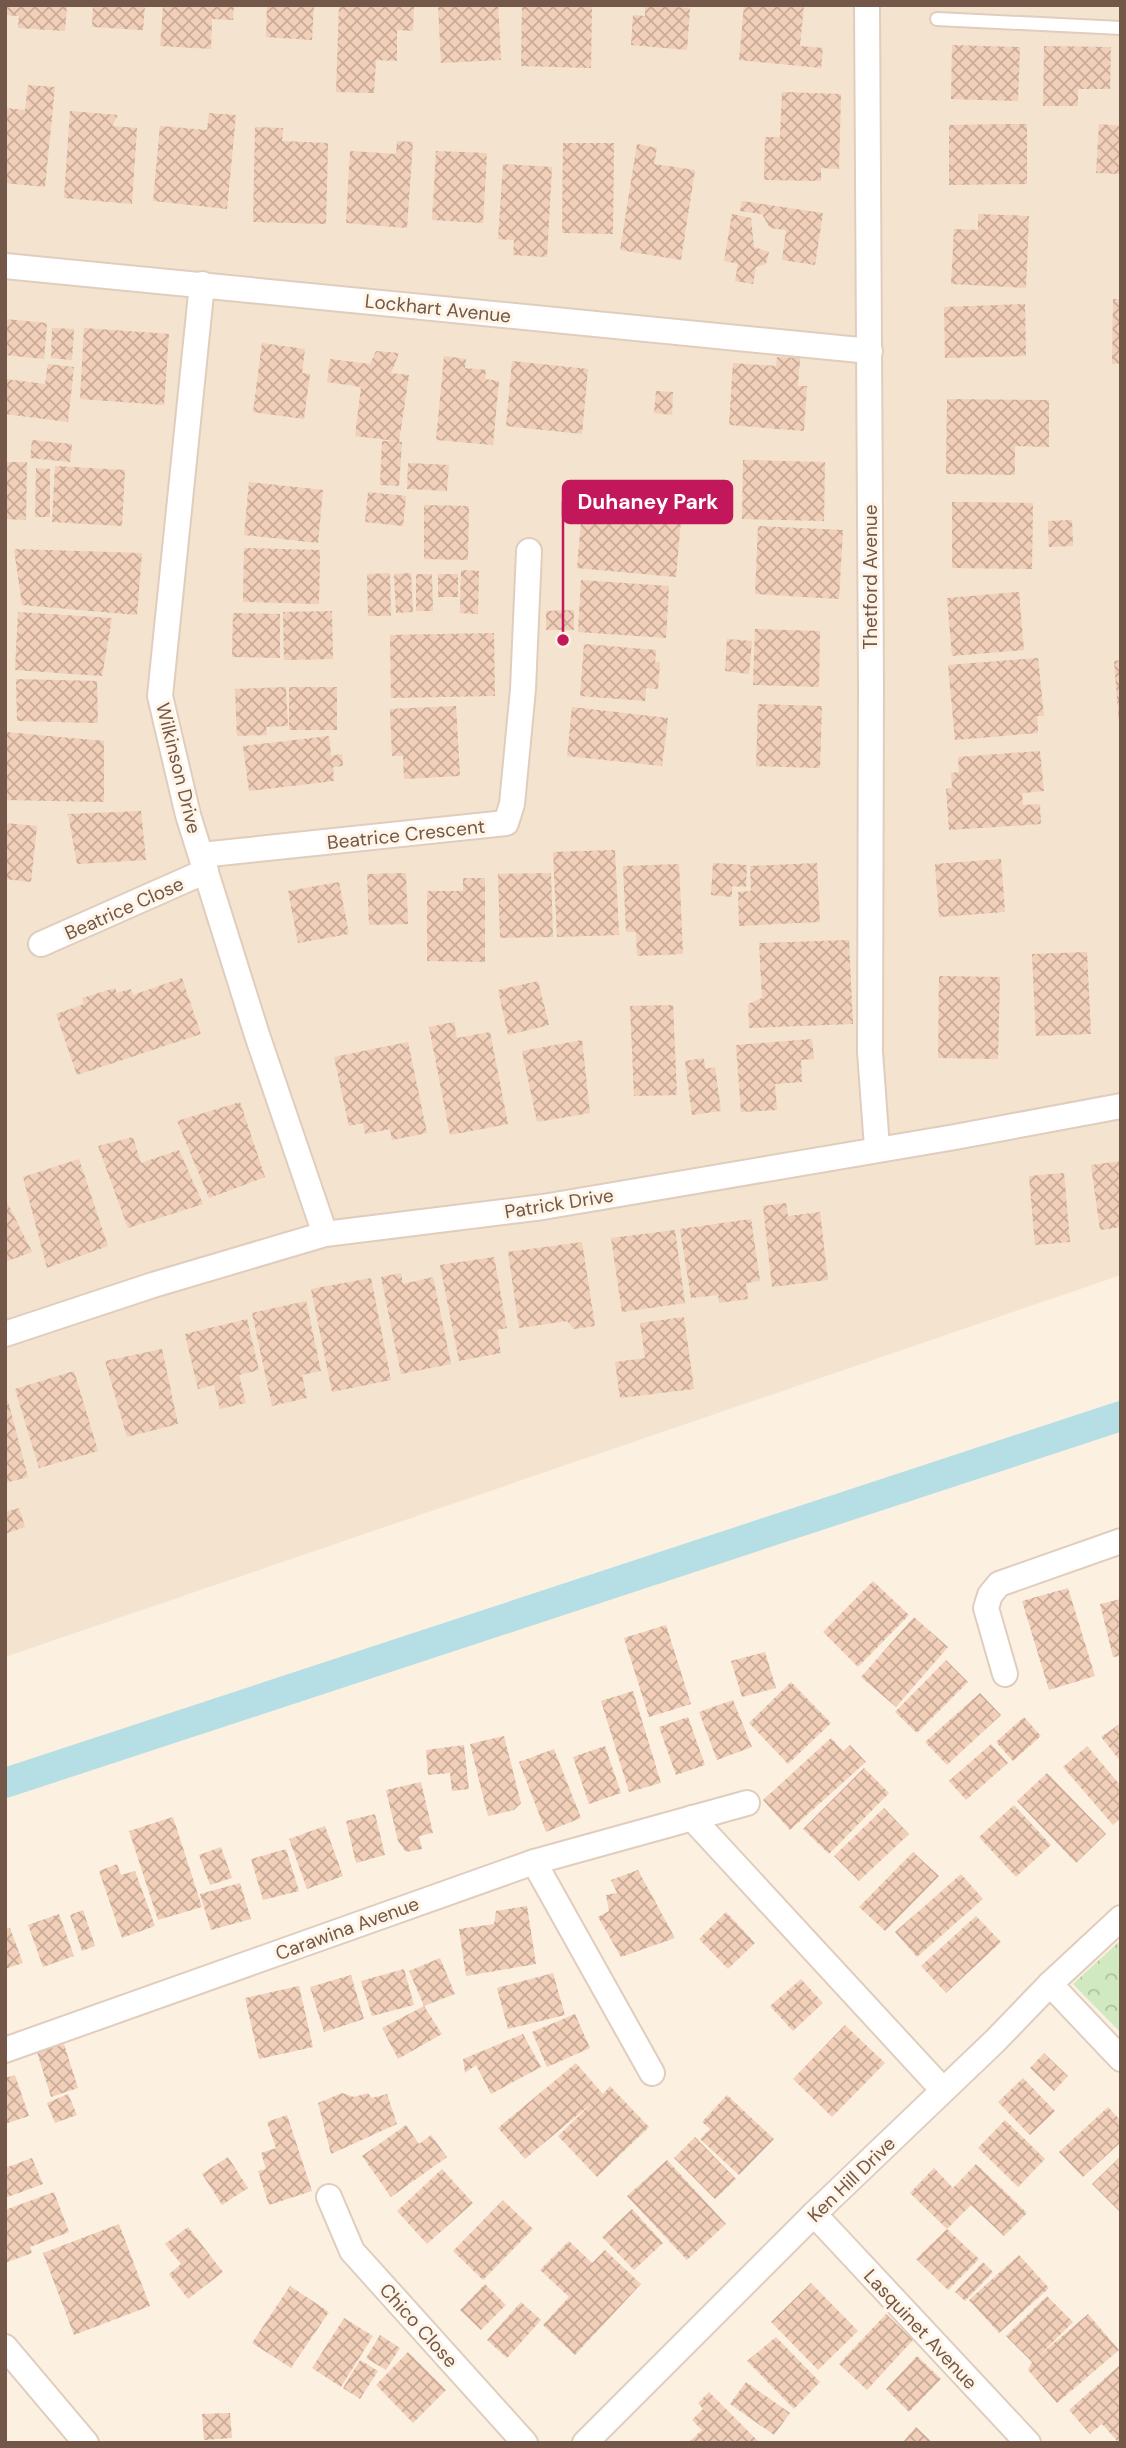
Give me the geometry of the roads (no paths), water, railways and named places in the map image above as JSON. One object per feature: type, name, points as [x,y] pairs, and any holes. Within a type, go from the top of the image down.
[{"type":"street","name":"Thetford Avenue","points":[[867,5],[870,1052],[877,1148]]},
{"type":"street","name":"Lockhart Avenue","points":[[5,266],[870,351]]},
{"type":"street","name":"Wilkinson Drive","points":[[202,284],[160,696],[188,815],[257,1035],[325,1234]]},
{"type":"street","name":"Beatrice Crescent","points":[[203,863],[506,822],[512,804],[523,689],[529,551]]},
{"type":"street","name":"Beatrice Close","points":[[41,944],[203,863]]},
{"type":"street","name":"Patrick Drive","points":[[5,1334],[153,1284],[325,1234],[543,1207],[877,1148],[956,1137],[1121,1106]]},
{"type":"street","points":[[1005,1674],[986,1608],[990,1595],[999,1584],[1121,1541]]},
{"type":"street","name":"Carawina Avenue","points":[[5,2050],[534,1861],[747,1803]]},
{"type":"street","points":[[692,1818],[943,2090]]},
{"type":"street","points":[[534,1861],[652,2073]]},
{"type":"street","name":"Ken Hill Drive","points":[[585,2443],[814,2214],[995,2041],[1049,1984],[1121,1918]]},
{"type":"street","points":[[1049,1984],[1121,2059]]},
{"type":"street","name":"Chico Close","points":[[329,2197],[352,2251],[526,2443]]},
{"type":"street","name":"Lasquinet Avenue","points":[[814,2214],[1028,2443]]},
{"type":"street","points":[[5,2347],[86,2443]]},
{"type":"lane","points":[[936,19],[1121,27]]},
{"type":"waterway","points":[[5,1783],[1121,1416]]},
{"type":"place","name":"Duhaney Park","points":[[563,640]]}]
